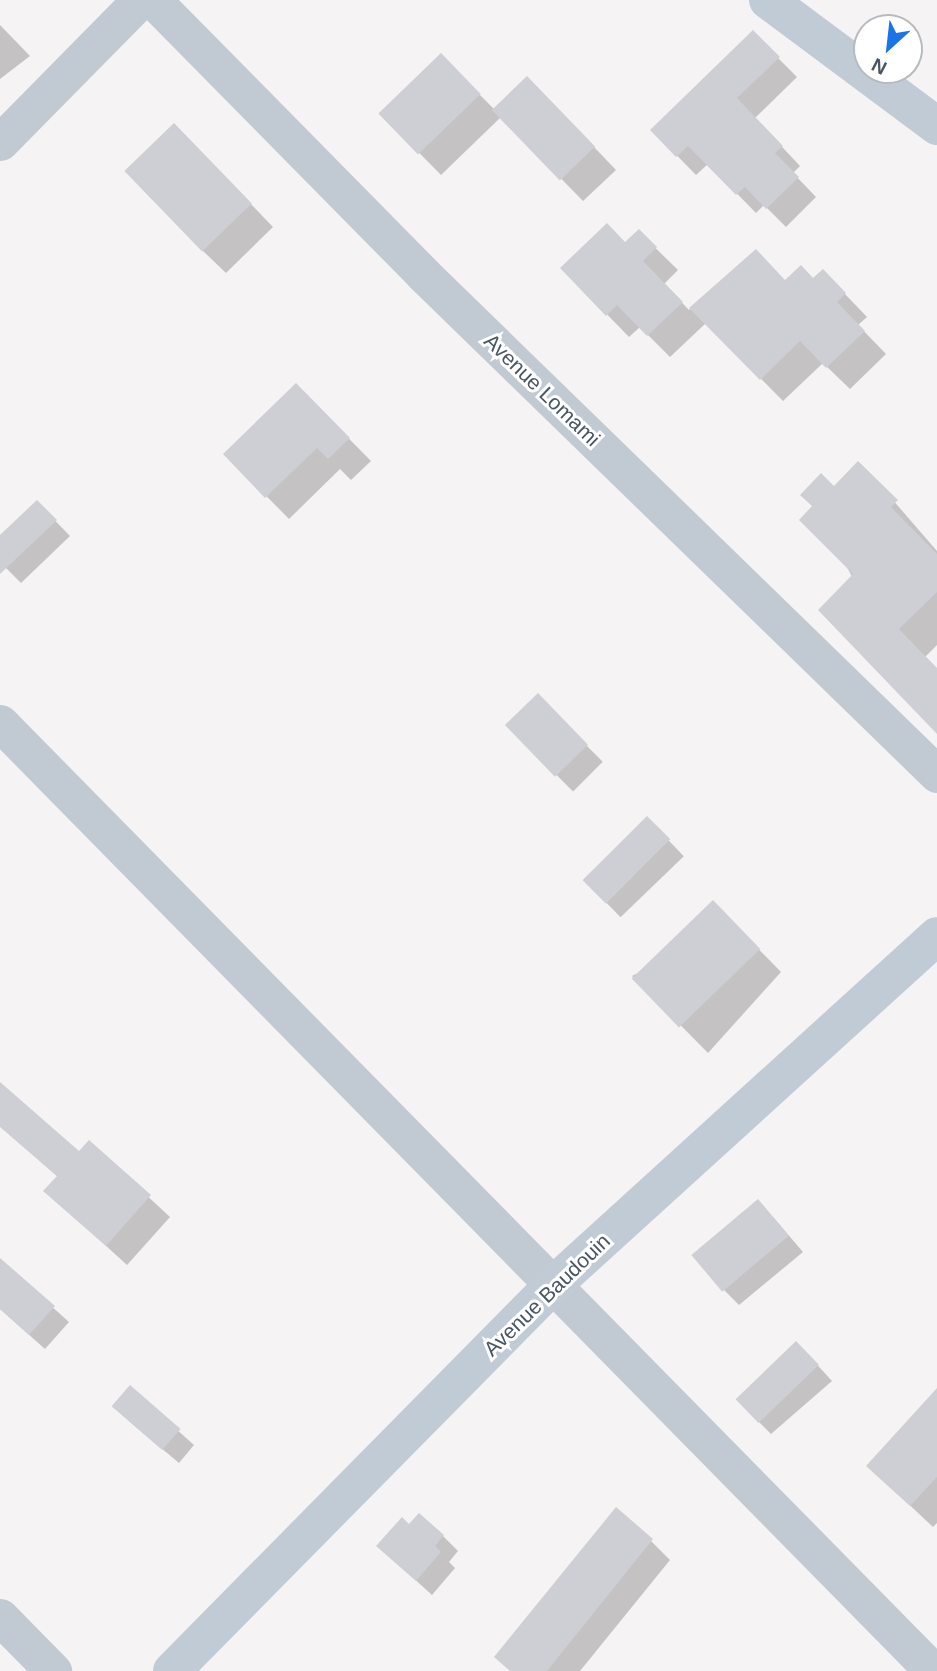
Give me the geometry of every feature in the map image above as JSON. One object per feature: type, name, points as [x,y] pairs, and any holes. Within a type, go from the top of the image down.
[{"type":"street","points":[[0,142],[140,0]]},
{"type":"street","name":"Avenue Lomami","points":[[153,0],[423,274],[937,774]]},
{"type":"street","points":[[768,0],[937,126]]},
{"type":"street","points":[[0,723],[933,1671]]},
{"type":"street","name":"Avenue Baudouin","points":[[172,1671],[552,1286],[937,936]]},
{"type":"street","points":[[0,1617],[53,1671]]},
{"type":"building","points":[[753,30],[780,57],[737,98],[783,146],[775,153],[799,177],[766,209],[745,187],[736,195],[688,146],[676,157],[650,130]]},
{"type":"building","points":[[441,53],[481,94],[418,154],[378,113]]},
{"type":"building","points":[[527,76],[595,146],[560,181],[492,110]]},
{"type":"building","points":[[174,123],[252,204],[202,251],[124,171]]},
{"type":"building","points":[[607,223],[625,242],[639,229],[657,247],[643,261],[683,302],[647,336],[617,305],[606,316],[560,268]]},
{"type":"building","points":[[756,249],[785,280],[801,265],[813,278],[823,269],[846,293],[837,302],[865,331],[826,368],[800,341],[760,380],[689,308]]},
{"type":"building","points":[[296,383],[350,438],[328,459],[317,448],[265,498],[223,454]]},
{"type":"building","points":[[858,461],[898,500],[891,507],[937,554],[937,592],[899,629],[937,668],[937,734],[818,610],[853,574],[799,520],[812,506],[800,495],[821,473],[834,486]]},
{"type":"building","points":[[37,500],[57,520],[0,574],[0,535]]},
{"type":"building","points":[[538,693],[588,745],[555,777],[505,725]]},
{"type":"building","points":[[647,816],[670,839],[606,904],[583,880]]},
{"type":"building","points":[[713,900],[760,949],[679,1027],[632,978]]},
{"type":"building","points":[[0,1082],[79,1151],[89,1140],[151,1195],[106,1246],[43,1191],[57,1176],[0,1127]]},
{"type":"building","points":[[758,1199],[789,1236],[722,1292],[691,1255]]},
{"type":"building","points":[[0,1258],[55,1306],[29,1335],[0,1309]]},
{"type":"building","points":[[796,1341],[819,1365],[758,1423],[736,1399]]},
{"type":"building","points":[[130,1385],[181,1429],[162,1450],[112,1406]]},
{"type":"building","points":[[937,1388],[937,1477],[910,1506],[866,1466]]},
{"type":"building","points":[[616,1507],[653,1539],[547,1671],[510,1671],[494,1657]]},
{"type":"building","points":[[419,1513],[444,1535],[435,1546],[441,1552],[416,1581],[376,1546],[402,1517],[409,1524]]}]
